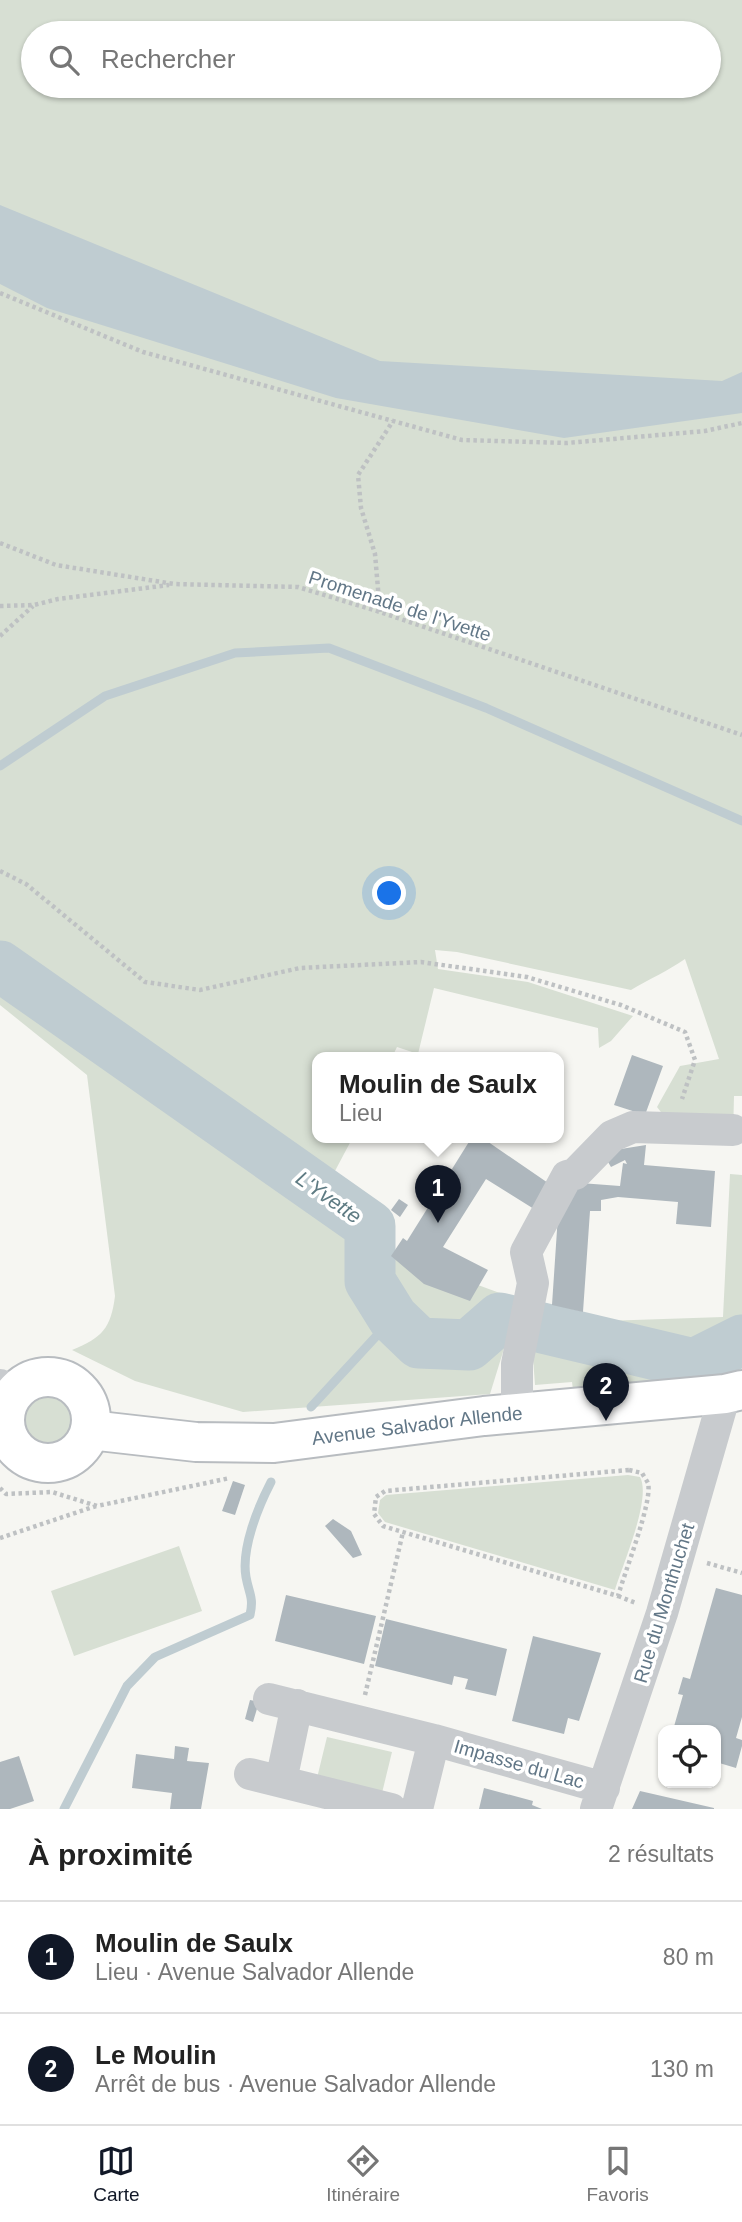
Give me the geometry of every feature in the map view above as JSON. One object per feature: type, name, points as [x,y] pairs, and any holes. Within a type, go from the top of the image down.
[{"type":"main road","points":[[42,1377],[56,1377],[69,1382],[80,1391],[88,1403],[92,1416],[90,1430],[85,1443],[65,1460],[13,1466],[16,1449],[9,1438],[4,1393],[17,1390],[28,1381],[42,1377]]},
{"type":"main road","name":"Avenue Salvador Allende","points":[[90,1430],[196,1443],[274,1443],[517,1413],[733,1392]]},
{"type":"street","points":[[517,1413],[517,1364],[533,1283],[526,1252],[566,1176],[575,1174],[612,1136],[633,1127],[733,1130]]},
{"type":"street","name":"Rue du Monthuchet","points":[[600,1798],[733,1392]]},
{"type":"street","name":"Impasse du Lac","points":[[281,1781],[283,1702],[434,1740],[600,1798]]},
{"type":"street","name":"Impasse du Lac","points":[[417,1809],[434,1740]]},
{"type":"street","points":[[250,1774],[391,1809]]},
{"type":"path","points":[[0,293],[142,352],[462,440],[567,443],[705,432],[742,423]]},
{"type":"path","points":[[380,612],[375,554],[361,508],[358,475],[393,421]]},
{"type":"path","name":"Promenade de l'Yvette","points":[[0,543],[56,565],[174,584],[298,587],[380,612],[742,735]]},
{"type":"path","points":[[0,606],[34,605],[58,599],[174,584]]},
{"type":"path","points":[[0,636],[34,605]]},
{"type":"path","points":[[0,871],[26,884],[145,982],[200,990],[300,968],[421,962],[527,977],[621,1005],[685,1032],[695,1060],[671,1128]]},
{"type":"path","points":[[629,1470],[642,1473],[648,1482],[645,1509],[618,1596],[403,1532],[383,1526],[377,1520],[374,1503],[380,1493],[629,1470]]},
{"type":"path","points":[[0,1538],[97,1506]]},
{"type":"path","points":[[359,1721],[403,1532]]},
{"type":"path","points":[[711,1564],[742,1573]]},
{"type":"shaded area","points":[[0,0],[742,0],[742,1096],[734,1096],[733,1136],[678,1134],[657,1107],[680,1066],[719,1059],[685,959],[631,990],[457,952],[435,950],[438,969],[528,982],[633,1016],[611,1041],[599,1048],[598,1028],[434,988],[418,1052],[397,1047],[394,1052],[312,1052],[312,1143],[350,1143],[318,1203],[388,1252],[519,1300],[490,1394],[243,1412],[135,1381],[72,1350],[98,1336],[108,1324],[115,1296],[87,1075],[0,1005]]},
{"type":"shaded area","points":[[0,205],[380,361],[722,381],[742,372],[742,413],[564,438],[336,398],[47,308],[0,284]]},
{"type":"shaded area","points":[[730,1174],[742,1175],[742,1365],[699,1378],[573,1390],[572,1382],[535,1385],[533,1358],[540,1307],[604,1321],[723,1317]]},
{"type":"shaded area","points":[[42,1388],[54,1388],[64,1392],[72,1400],[76,1416],[72,1432],[64,1440],[54,1444],[42,1444],[32,1440],[24,1432],[20,1422],[20,1410],[24,1400],[32,1392]]},
{"type":"shaded area","points":[[628,1475],[640,1477],[643,1487],[642,1500],[635,1532],[615,1590],[385,1522],[378,1513],[380,1500],[386,1495]]},
{"type":"shaded area","points":[[179,1546],[202,1611],[74,1656],[51,1591]]},
{"type":"shaded area","points":[[327,1737],[392,1752],[382,1793],[317,1778]]},
{"type":"building","points":[[632,1055],[663,1066],[645,1115],[614,1105]]},
{"type":"building","points":[[468,1143],[490,1143],[551,1185],[534,1209],[486,1179],[443,1247],[488,1270],[470,1301],[424,1284],[391,1256],[403,1238],[407,1241]]},
{"type":"building","points":[[646,1145],[644,1165],[715,1171],[711,1227],[676,1224],[678,1202],[618,1197],[601,1200],[601,1211],[590,1211],[583,1312],[552,1305],[559,1200],[567,1182],[620,1186],[623,1163],[627,1164],[625,1160],[611,1167],[602,1152]]},
{"type":"building","points":[[399,1199],[408,1205],[400,1217],[391,1210]]},
{"type":"building","points":[[233,1481],[245,1485],[235,1515],[222,1511]]},
{"type":"building","points":[[333,1519],[351,1531],[362,1555],[353,1558],[325,1526]]},
{"type":"building","points":[[716,1588],[742,1595],[742,1717],[736,1738],[742,1740],[742,1746],[736,1768],[721,1764],[721,1725],[674,1725],[683,1695],[678,1694],[683,1677],[690,1679]]},
{"type":"building","points":[[286,1595],[376,1616],[364,1664],[275,1641]]},
{"type":"building","points":[[386,1619],[507,1649],[496,1696],[465,1689],[468,1679],[454,1676],[452,1685],[375,1666]]},
{"type":"building","points":[[533,1636],[601,1653],[579,1721],[568,1718],[564,1734],[512,1721]]},
{"type":"building","points":[[250,1700],[259,1702],[253,1722],[245,1719]]},
{"type":"building","points":[[175,1746],[189,1748],[187,1761],[209,1763],[201,1809],[170,1809],[172,1793],[132,1788],[136,1754],[174,1759]]},
{"type":"building","points":[[19,1756],[34,1801],[10,1809],[0,1809],[0,1762]]},
{"type":"building","points":[[484,1788],[533,1801],[532,1805],[542,1809],[479,1809]]},
{"type":"building","points":[[640,1791],[714,1808],[714,1809],[632,1809]]},
{"type":"waterway","points":[[0,766],[105,696],[235,653],[329,648],[486,708],[742,821]]},
{"type":"waterway","name":"L'Yvette","points":[[0,966],[370,1226],[370,1281],[393,1318],[419,1343],[469,1345],[500,1318],[694,1364],[742,1340]]},
{"type":"waterway","points":[[311,1407],[393,1318]]},
{"type":"waterway","points":[[64,1809],[127,1686],[155,1657],[250,1615],[251,1600],[245,1566],[248,1541],[271,1482]]},
{"type":"place","name":"Moulin de Saulx","points":[[438,1223]]},
{"type":"place","name":"Le Moulin","points":[[606,1421]]}]
